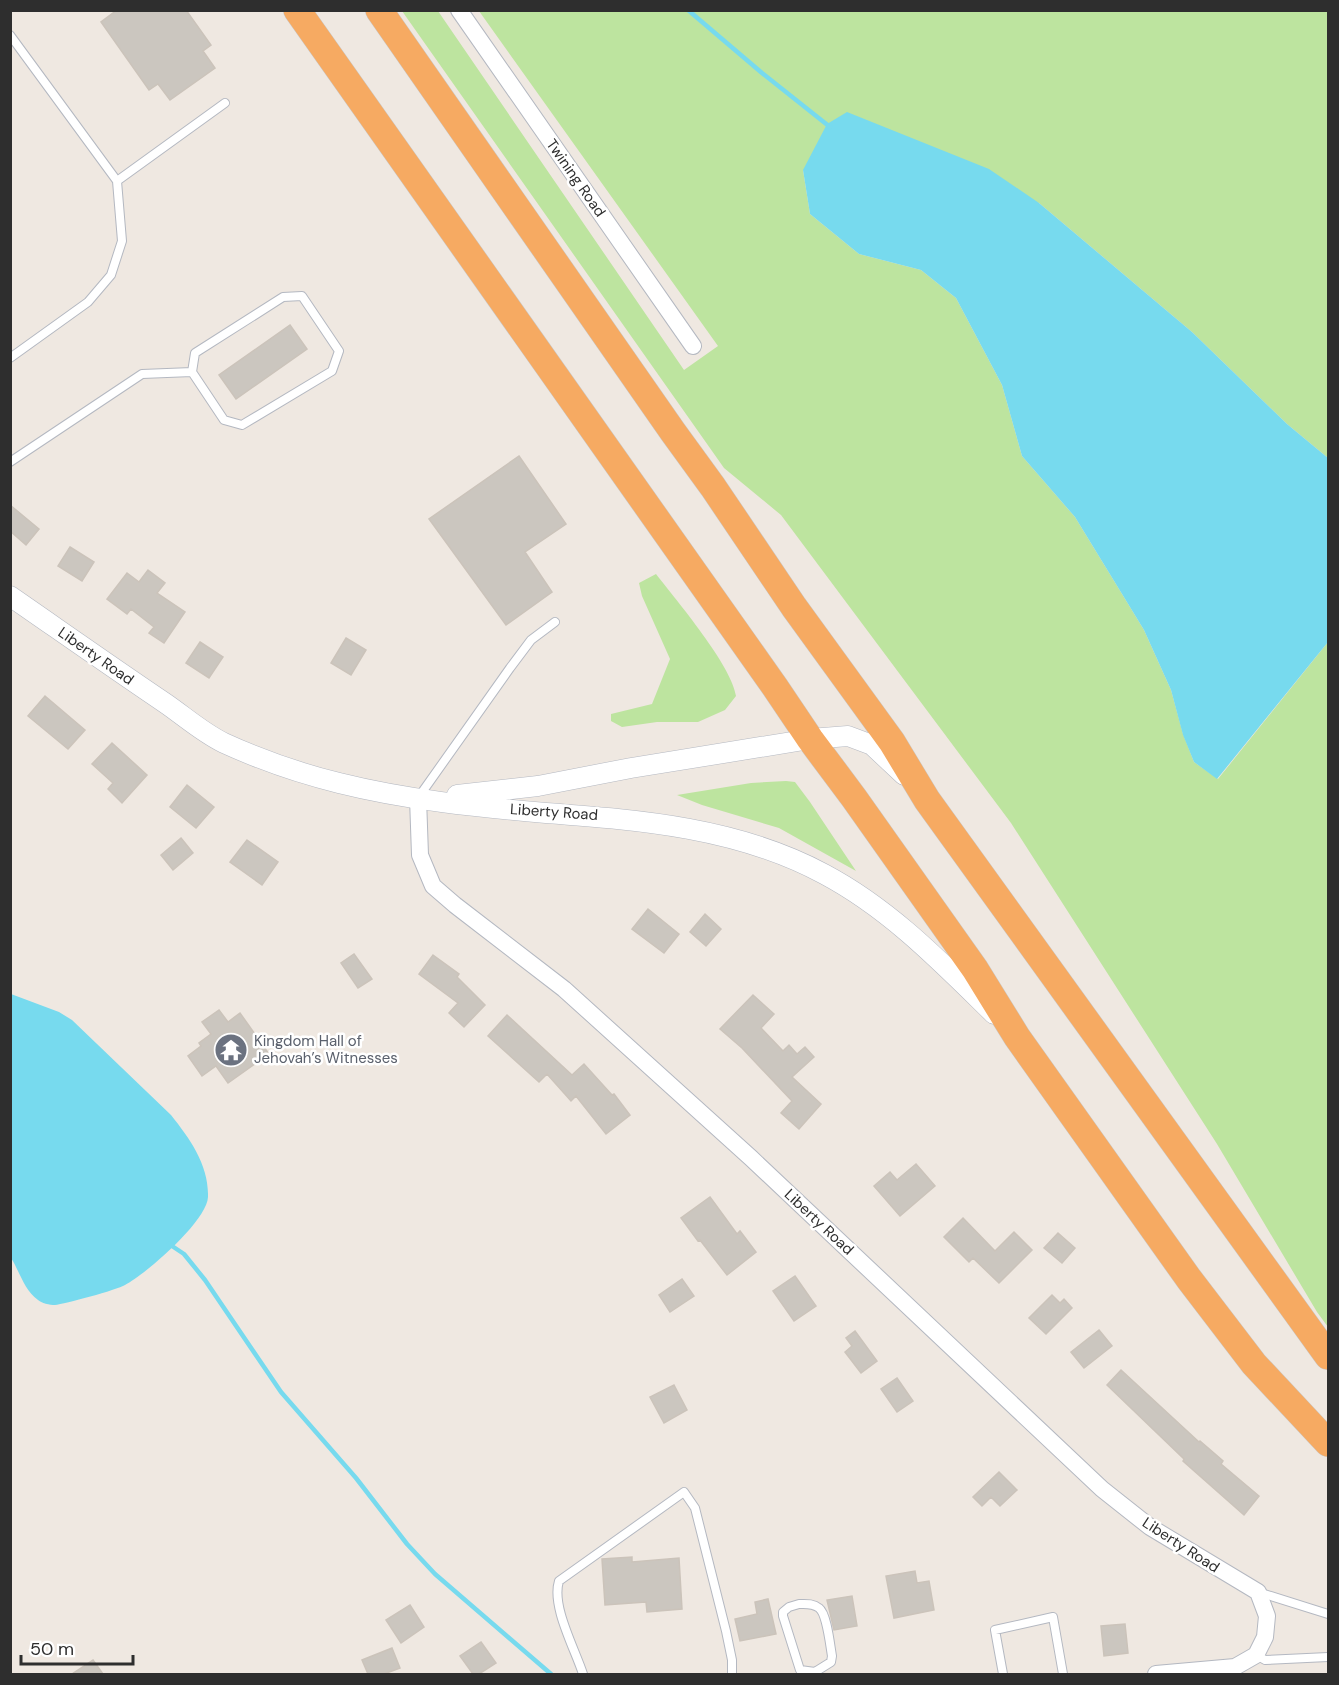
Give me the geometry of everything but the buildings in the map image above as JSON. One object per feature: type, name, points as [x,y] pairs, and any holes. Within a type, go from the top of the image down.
[{"type":"highway","points":[[297,10],[810,739],[975,969],[1017,1037],[1189,1279],[1254,1364],[1329,1443]]},
{"type":"highway","points":[[379,10],[713,487],[794,607],[892,742],[927,800],[1329,1356]]},
{"type":"street","name":"Twining Road","points":[[459,10],[693,346]]},
{"type":"street","name":"Liberty Road","points":[[10,596],[222,742],[271,761],[338,783],[418,798],[462,805],[610,816],[724,835],[770,850],[824,873],[881,910],[923,944],[1017,1037]]},
{"type":"street","name":"Liberty Road","points":[[418,798],[538,786],[631,768],[810,739],[848,736],[872,745],[927,800]]},
{"type":"street","name":"Liberty Road","points":[[418,798],[420,855],[433,886],[564,989],[751,1158],[1102,1489],[1149,1527],[1258,1592]]},
{"type":"street","points":[[1156,1674],[1235,1668],[1256,1655],[1265,1637],[1267,1616],[1258,1592]]},
{"type":"lane","points":[[10,35],[117,181],[122,241],[111,275],[88,302],[10,358]]},
{"type":"lane","points":[[117,181],[225,104]]},
{"type":"lane","points":[[302,296],[339,351],[332,371],[242,425],[224,420],[192,372],[195,354],[283,297],[302,296]]},
{"type":"lane","points":[[10,462],[142,374],[192,372]]},
{"type":"lane","points":[[418,798],[531,640],[555,622]]},
{"type":"lane","points":[[583,1674],[560,1612],[556,1595],[559,1581],[684,1492],[695,1508],[726,1631],[732,1660],[732,1674]]},
{"type":"lane","points":[[1258,1592],[1329,1614]]},
{"type":"lane","points":[[799,1604],[812,1605],[820,1608],[824,1615],[832,1656],[831,1662],[815,1673],[800,1670],[797,1664],[783,1616],[783,1612],[789,1607],[799,1604]]},
{"type":"lane","points":[[1003,1674],[995,1630],[1053,1617],[1063,1674]]},
{"type":"lane","points":[[1256,1655],[1265,1660],[1329,1657]]},
{"type":"green space","points":[[402,11],[438,11],[684,370],[718,346],[479,11],[1328,11],[1328,458],[1287,424],[1192,332],[1039,203],[803,170],[810,214],[859,254],[921,270],[956,298],[1002,385],[1022,456],[1075,517],[1144,630],[1171,690],[1183,734],[1194,762],[1218,779],[1328,642],[1328,1327],[1217,1144],[1011,823],[781,515],[724,468]]},
{"type":"green space","points":[[656,574],[714,651],[725,668],[736,696],[725,710],[698,722],[657,722],[622,727],[611,721],[611,714],[652,704],[670,659],[642,596],[639,583]]},
{"type":"green space","points":[[795,782],[856,871],[779,828],[702,805],[677,795],[751,783]]},
{"type":"water","points":[[847,112],[989,169],[1039,203],[1192,332],[1287,424],[1328,458],[1328,642],[1217,779],[1194,762],[1183,735],[1171,690],[1144,630],[1075,517],[1022,456],[1002,385],[956,298],[921,270],[859,254],[810,214],[803,170],[827,124]]},
{"type":"water","points":[[11,994],[59,1012],[72,1020],[171,1115],[197,1153],[207,1185],[208,1197],[198,1219],[174,1246],[147,1270],[120,1287],[55,1305],[41,1302],[33,1296],[11,1258]]},
{"type":"waterway","points":[[688,10],[830,127]]},
{"type":"waterway","points":[[169,1244],[184,1254],[205,1280],[281,1392],[356,1478],[407,1544],[435,1574],[551,1674]]},
{"type":"place","name":"Kingdom Hall of Jehovah’s Witnesses","points":[[231,1050]]}]
